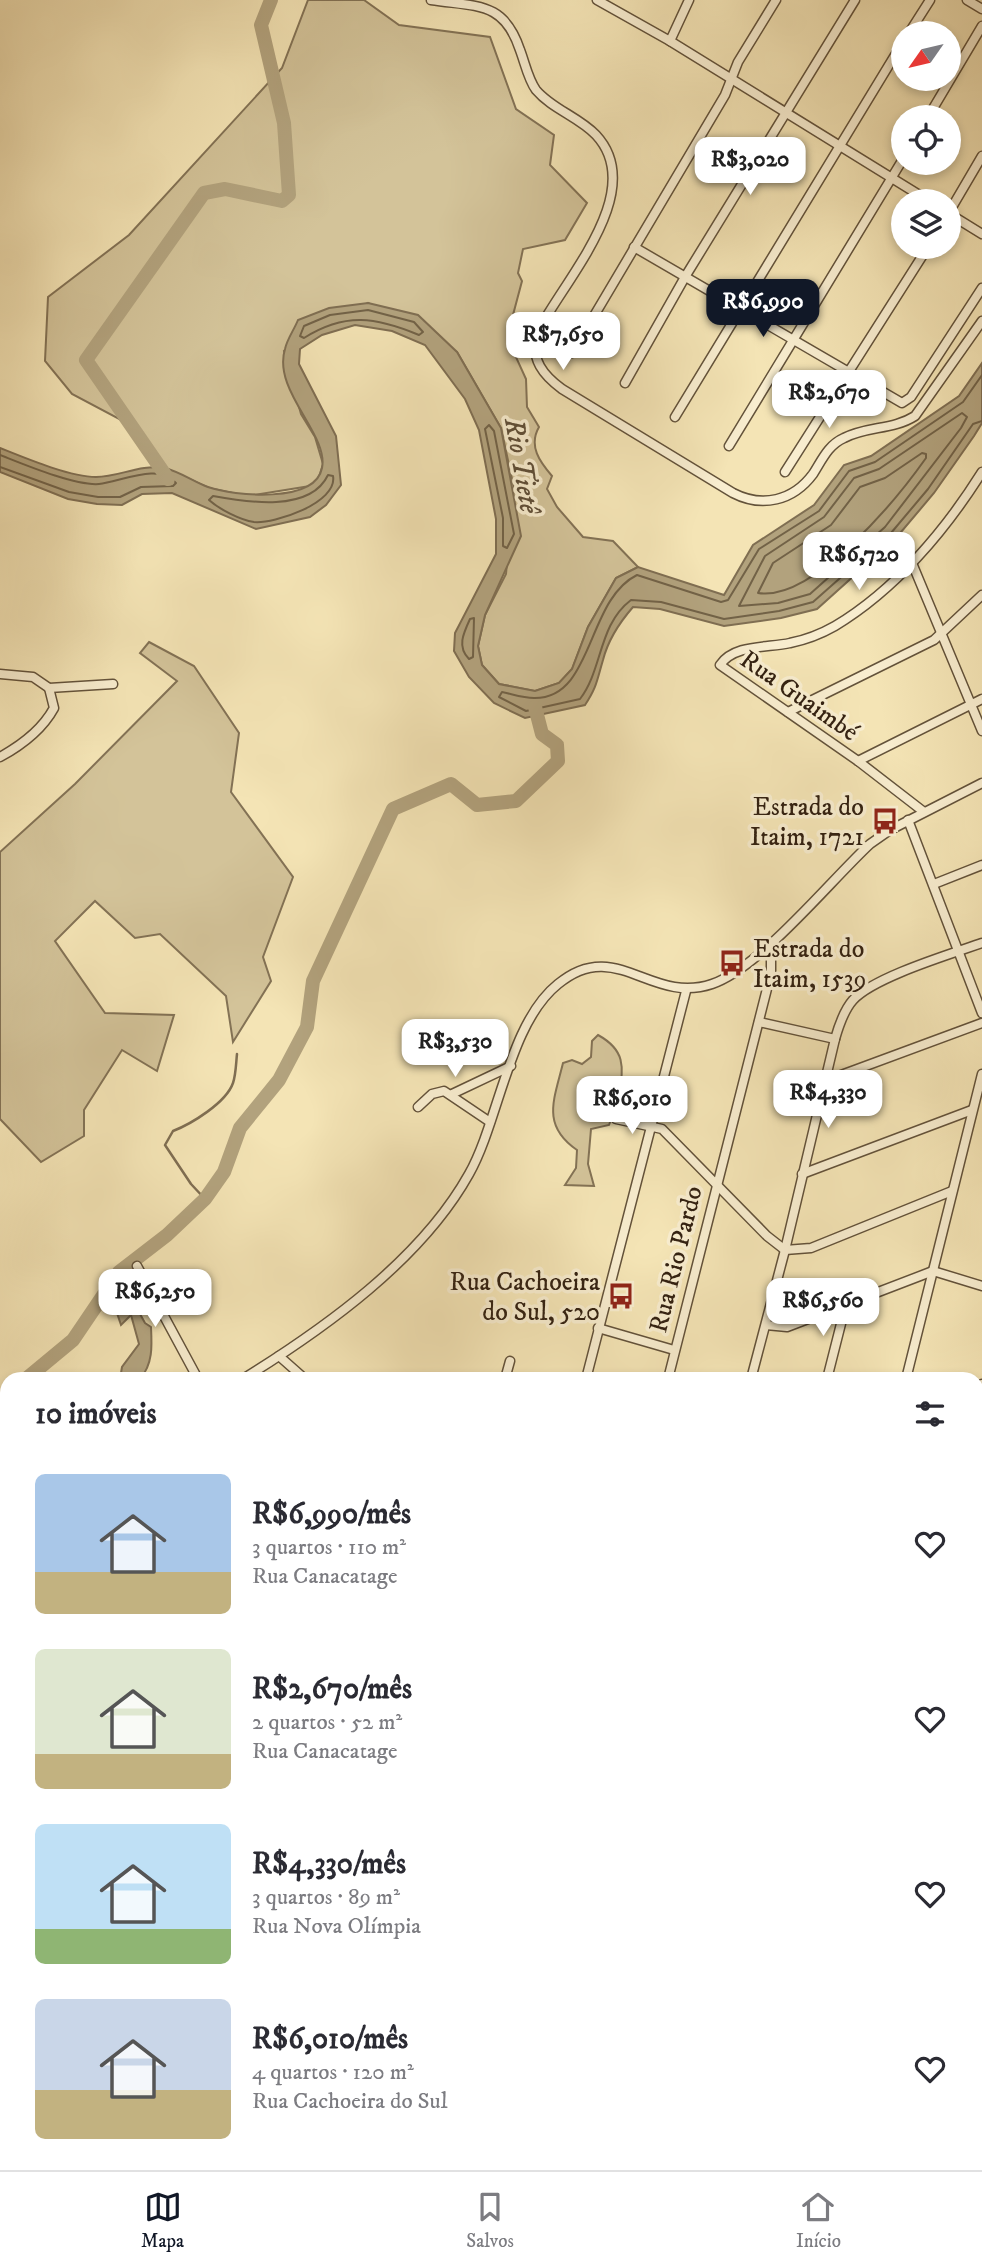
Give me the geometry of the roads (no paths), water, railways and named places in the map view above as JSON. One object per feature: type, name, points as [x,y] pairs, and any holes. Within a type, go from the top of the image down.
[{"type":"street","points":[[432,0],[486,10],[503,17],[514,31],[537,90],[597,135],[612,166],[612,201],[597,233],[536,335],[535,353],[541,370],[562,389],[733,493],[761,503],[782,498],[802,486],[830,447],[840,440],[867,430],[902,423],[915,416],[982,321]]},
{"type":"street","points":[[597,0],[670,41],[910,189]]},
{"type":"street","points":[[670,41],[689,0]]},
{"type":"street","points":[[572,354],[725,95],[776,0]]},
{"type":"street","points":[[625,383],[685,277],[855,0]]},
{"type":"street","points":[[917,21],[930,0]]},
{"type":"street","points":[[967,0],[982,9]]},
{"type":"street","points":[[935,105],[982,26]]},
{"type":"street","points":[[675,417],[739,307],[891,61]]},
{"type":"street","points":[[961,192],[982,156]]},
{"type":"street","points":[[729,446],[894,175]]},
{"type":"street","points":[[961,221],[982,234]]},
{"type":"street","points":[[634,247],[897,401],[908,400],[982,288]]},
{"type":"street","points":[[785,472],[920,259]]},
{"type":"street","name":"Rua Guaimbé","points":[[924,812],[858,761],[723,669],[722,661],[740,651],[790,643],[834,627],[863,607],[912,563],[958,509],[982,472]]},
{"type":"street","points":[[912,563],[982,731]]},
{"type":"street","points":[[788,712],[942,635],[982,596]]},
{"type":"street","points":[[0,674],[33,677],[49,688],[113,684]]},
{"type":"street","points":[[0,757],[29,740],[50,714],[54,708],[49,688]]},
{"type":"street","points":[[858,761],[982,699]]},
{"type":"street","points":[[254,1372],[386,1275],[416,1245],[469,1174],[536,1009],[550,990],[577,971],[610,966],[667,988],[686,990],[728,977],[766,948],[870,844],[908,820],[982,783]]},
{"type":"street","points":[[908,820],[982,1013]]},
{"type":"street","points":[[934,884],[982,865]]},
{"type":"street","points":[[753,1372],[786,1250],[835,1039],[846,1010],[860,993],[982,943]]},
{"type":"street","name":"Rua Rio Pardo","points":[[669,1372],[772,965],[766,948]]},
{"type":"street","points":[[588,1372],[686,990]]},
{"type":"street","points":[[759,1022],[835,1039]]},
{"type":"street","points":[[825,1081],[982,1023]]},
{"type":"street","points":[[452,1094],[511,1066]]},
{"type":"street","points":[[908,1372],[982,1074]]},
{"type":"street","points":[[418,1107],[437,1091],[452,1094],[490,1122]]},
{"type":"street","points":[[802,1174],[972,1110]]},
{"type":"street","points":[[616,1119],[651,1124],[662,1129],[767,1236],[786,1250],[811,1248],[952,1191]]},
{"type":"street","points":[[137,1266],[194,1372]]},
{"type":"street","points":[[766,1325],[787,1327],[933,1270],[982,1286]]},
{"type":"street","points":[[829,1372],[846,1304]]},
{"type":"street","points":[[598,1328],[674,1350]]},
{"type":"street","points":[[279,1356],[296,1372]]},
{"type":"street","points":[[507,1372],[510,1361]]},
{"type":"water","points":[[368,303],[418,315],[457,352],[501,428],[521,536],[485,615],[478,646],[482,665],[499,684],[535,691],[559,683],[572,669],[588,627],[616,578],[638,567],[724,595],[753,545],[814,505],[844,465],[871,456],[959,396],[982,363],[982,423],[934,493],[896,538],[817,609],[781,618],[724,626],[660,609],[633,607],[611,638],[594,688],[585,705],[525,718],[494,703],[469,677],[454,651],[455,633],[496,554],[496,519],[479,430],[465,399],[425,345],[392,331],[355,325],[322,335],[300,349],[299,364],[336,436],[341,485],[326,505],[310,517],[256,529],[172,493],[142,494],[122,505],[97,504],[68,499],[0,472],[0,448],[85,476],[105,476],[155,467],[175,472],[208,487],[236,493],[272,494],[305,487],[316,480],[322,468],[322,455],[286,381],[283,365],[286,345],[298,320],[329,308]]},
{"type":"water","points":[[128,1303],[134,1303],[145,1323],[151,1327],[151,1348],[144,1372],[121,1372],[139,1344],[131,1315],[121,1325],[117,1313]]},
{"type":"waterway","points":[[168,479],[86,360],[204,193],[225,189],[282,201],[289,195],[284,123],[261,25],[271,0]]},
{"type":"waterway","points":[[34,1372],[73,1340],[119,1272],[167,1235],[205,1199],[224,1172],[240,1128],[279,1080],[307,1027],[313,981],[393,809],[451,784],[477,805],[516,801],[558,761],[557,745],[542,734],[535,707]]},
{"type":"waterway","points":[[205,1199],[191,1184],[165,1145],[173,1131],[207,1112],[229,1091],[234,1080],[237,1054]]},
{"type":"place","name":"Estrada do Itaim, 1721","points":[[885,821]]},
{"type":"place","name":"Estrada do Itaim, 1539","points":[[732,963]]},
{"type":"place","name":"Rua Cachoeira do Sul, 520","points":[[621,1296]]},
{"type":"water label","name":"Rio Tietê","points":[[523,465]]}]
